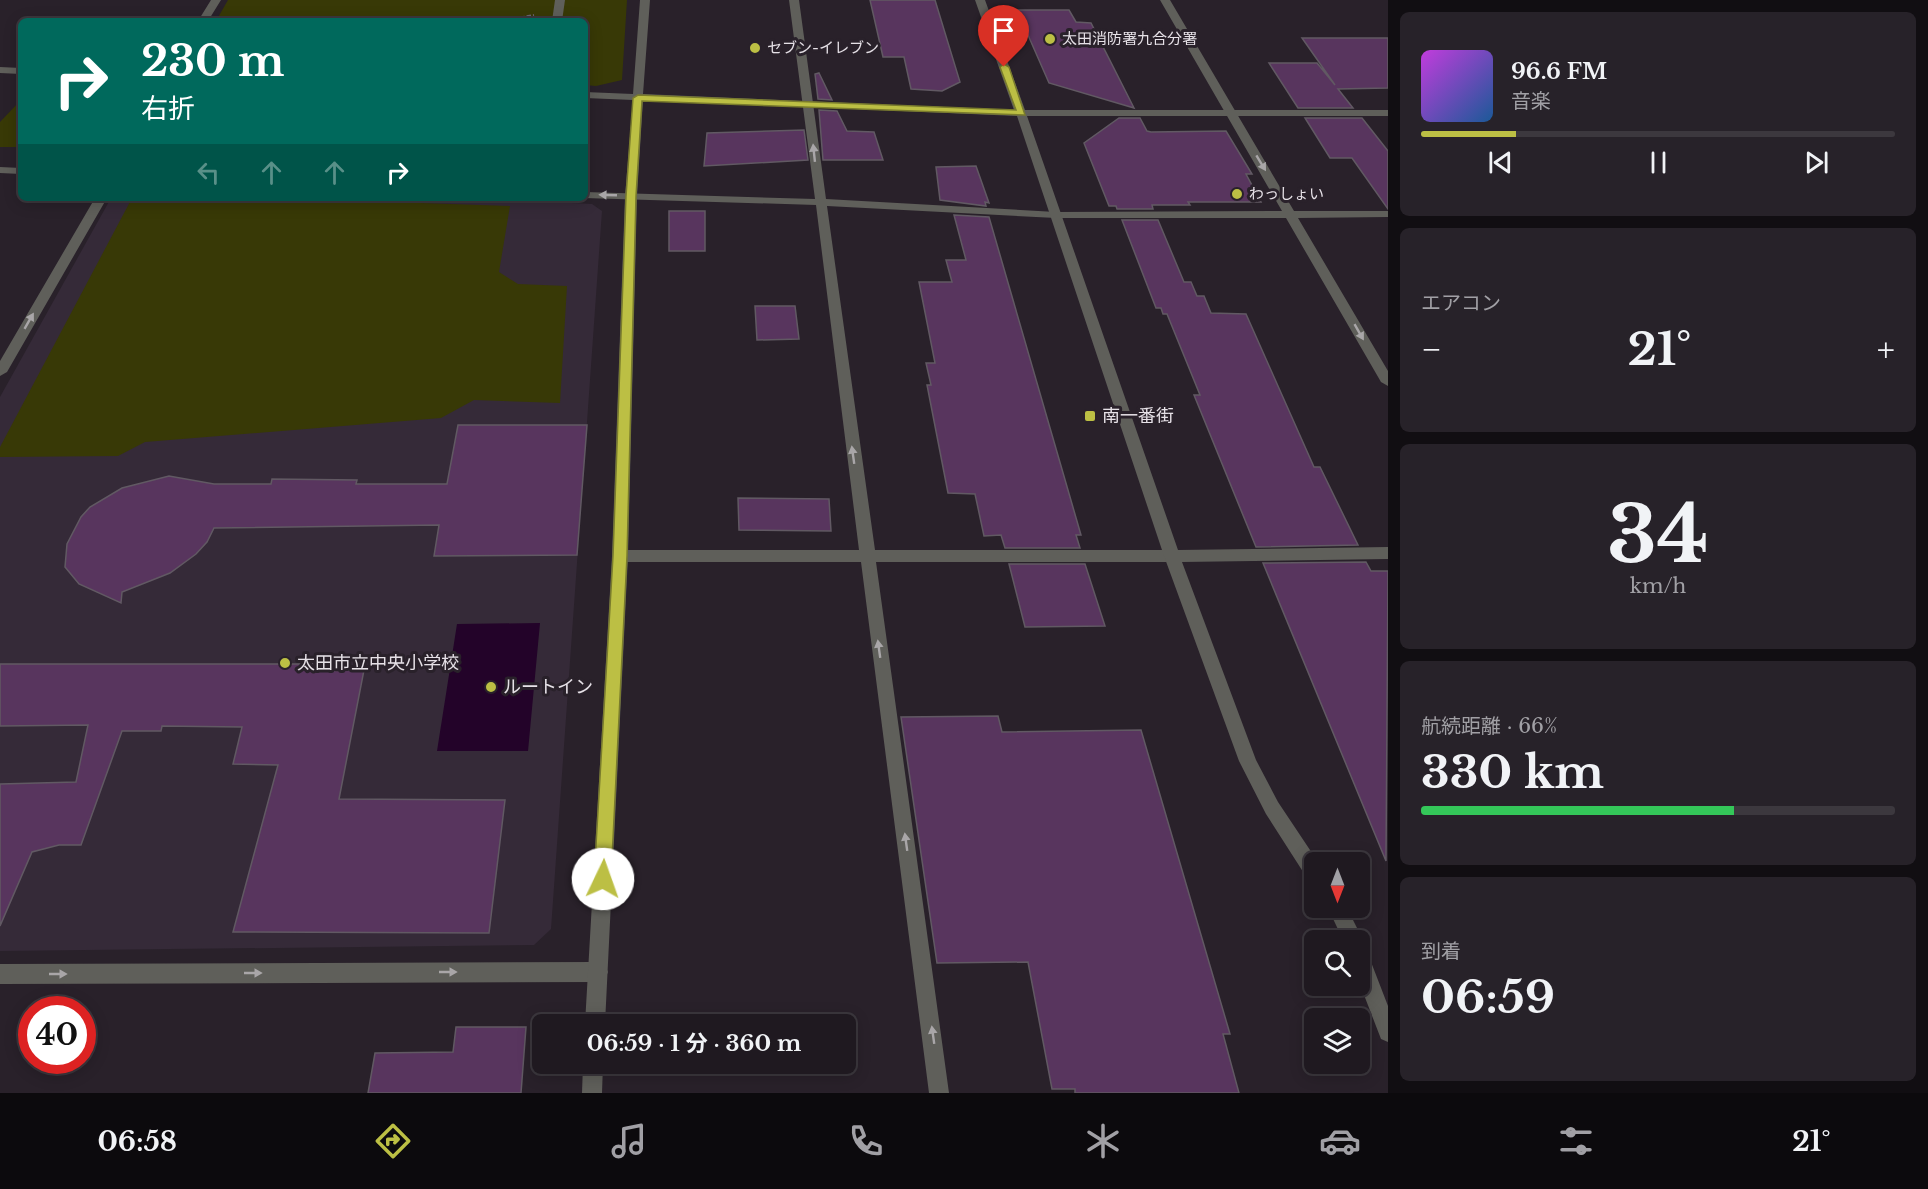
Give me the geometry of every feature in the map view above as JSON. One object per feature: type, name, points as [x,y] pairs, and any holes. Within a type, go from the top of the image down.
[{"type":"street","points":[[205,18],[216,0]]},
{"type":"street","points":[[596,1014],[620,556],[631,196],[645,0]]},
{"type":"street","points":[[794,0],[939,1093]]},
{"type":"street","points":[[980,0],[1021,113],[1172,556],[1248,761],[1272,808],[1304,857]]},
{"type":"street","points":[[1165,0],[1388,382]]},
{"type":"street","points":[[0,70],[18,71]]},
{"type":"street","points":[[588,96],[1021,113],[1388,113]]},
{"type":"street","points":[[0,170],[18,171]]},
{"type":"street","points":[[588,195],[819,202],[1056,215],[1388,214]]},
{"type":"street","points":[[0,372],[6,351],[98,201]]},
{"type":"street","points":[[620,556],[1172,556],[1388,553]]},
{"type":"street","points":[[0,974],[598,972]]},
{"type":"street","points":[[1370,985],[1388,1032]]},
{"type":"street","points":[[592,1093],[593,1074]]},
{"type":"path","points":[[512,18],[559,5]]},
{"type":"shaded area","points":[[228,0],[627,0],[622,80],[596,86],[588,85],[588,18],[218,18]]},
{"type":"shaded area","points":[[18,103],[18,147],[0,147],[0,122]]},
{"type":"shaded area","name":"太田市立中央小学校","points":[[109,201],[533,201],[592,204],[602,211],[551,929],[534,945],[0,951],[0,397]]},
{"type":"shaded area","points":[[130,201],[361,201],[510,206],[499,272],[518,284],[567,286],[560,403],[474,400],[441,418],[145,442],[118,456],[0,457],[0,447]]},
{"type":"shaded area","name":"ルートイン","points":[[540,623],[528,751],[437,751],[457,624]]},
{"type":"building","points":[[870,0],[935,0],[960,82],[942,91],[911,89],[904,57],[883,57]]},
{"type":"building","points":[[1017,10],[1069,10],[1076,22],[1091,23],[1134,108],[1049,83]]},
{"type":"building","points":[[1302,38],[1388,38],[1388,88],[1338,89],[1353,108],[1298,108],[1269,63],[1317,63],[1335,85]]},
{"type":"building","points":[[819,73],[832,100],[818,99],[815,74]]},
{"type":"building","points":[[819,110],[837,111],[847,131],[874,132],[883,160],[823,160]]},
{"type":"building","points":[[1119,118],[1140,118],[1147,131],[1151,132],[1226,131],[1252,174],[1246,174],[1261,202],[1188,202],[1190,205],[1152,205],[1153,209],[1117,209],[1116,206],[1109,206],[1084,143]]},
{"type":"building","points":[[1305,118],[1362,118],[1388,151],[1388,209],[1352,158],[1330,158]]},
{"type":"building","points":[[804,130],[808,160],[704,166],[707,133]]},
{"type":"building","points":[[976,166],[989,203],[985,202],[986,206],[940,200],[936,167]]},
{"type":"building","points":[[669,211],[705,211],[705,251],[669,251]]},
{"type":"building","points":[[954,215],[989,217],[1081,535],[1076,535],[1080,548],[1005,548],[1001,535],[984,536],[975,494],[948,493],[927,385],[931,385],[926,363],[935,363],[919,282],[952,282],[946,260],[966,260]]},
{"type":"building","points":[[1122,220],[1158,220],[1184,282],[1191,282],[1197,296],[1204,296],[1211,313],[1246,314],[1314,467],[1320,467],[1358,545],[1256,547],[1194,395],[1200,395],[1167,314],[1163,314],[1161,308],[1156,308]]},
{"type":"building","points":[[755,306],[795,306],[799,339],[757,340]]},
{"type":"building","points":[[458,425],[587,425],[577,555],[434,556],[439,525],[214,528],[207,542],[196,554],[170,573],[122,592],[121,603],[79,584],[65,567],[67,544],[81,517],[90,507],[122,488],[169,476],[214,484],[271,484],[272,479],[357,480],[356,484],[447,484]]},
{"type":"building","points":[[738,498],[829,499],[831,531],[739,530]]},
{"type":"building","points":[[1366,562],[1371,571],[1388,571],[1386,861],[1263,563]]},
{"type":"building","points":[[1009,564],[1085,564],[1105,626],[1025,627]]},
{"type":"building","points":[[0,664],[312,664],[310,671],[364,670],[339,799],[505,800],[489,933],[233,932],[278,765],[233,764],[242,727],[162,726],[161,731],[122,731],[81,845],[59,845],[32,852],[0,926],[0,784],[76,782],[88,725],[0,726]]},
{"type":"building","points":[[998,716],[1002,732],[1141,730],[1230,1034],[1223,1034],[1239,1093],[1075,1093],[1075,1089],[1052,1089],[1028,962],[937,963],[901,717]]},
{"type":"building","points":[[456,1027],[526,1027],[521,1093],[368,1093],[375,1053],[453,1052]]},
{"type":"place","name":"太田消防署九合分署","points":[[1050,39]]},
{"type":"place","name":"セブン-イレブン","points":[[755,48]]},
{"type":"place","name":"わっしょい","points":[[1237,194]]},
{"type":"place","name":"南一番街","points":[[1090,416]]},
{"type":"place","name":"太田市立中央小学校","points":[[285,663]]},
{"type":"place","name":"ルートイン","points":[[491,687]]},
{"type":"route","points":[[603,879],[620,556],[631,196],[638,98],[1021,113],[1004,67]]}]
